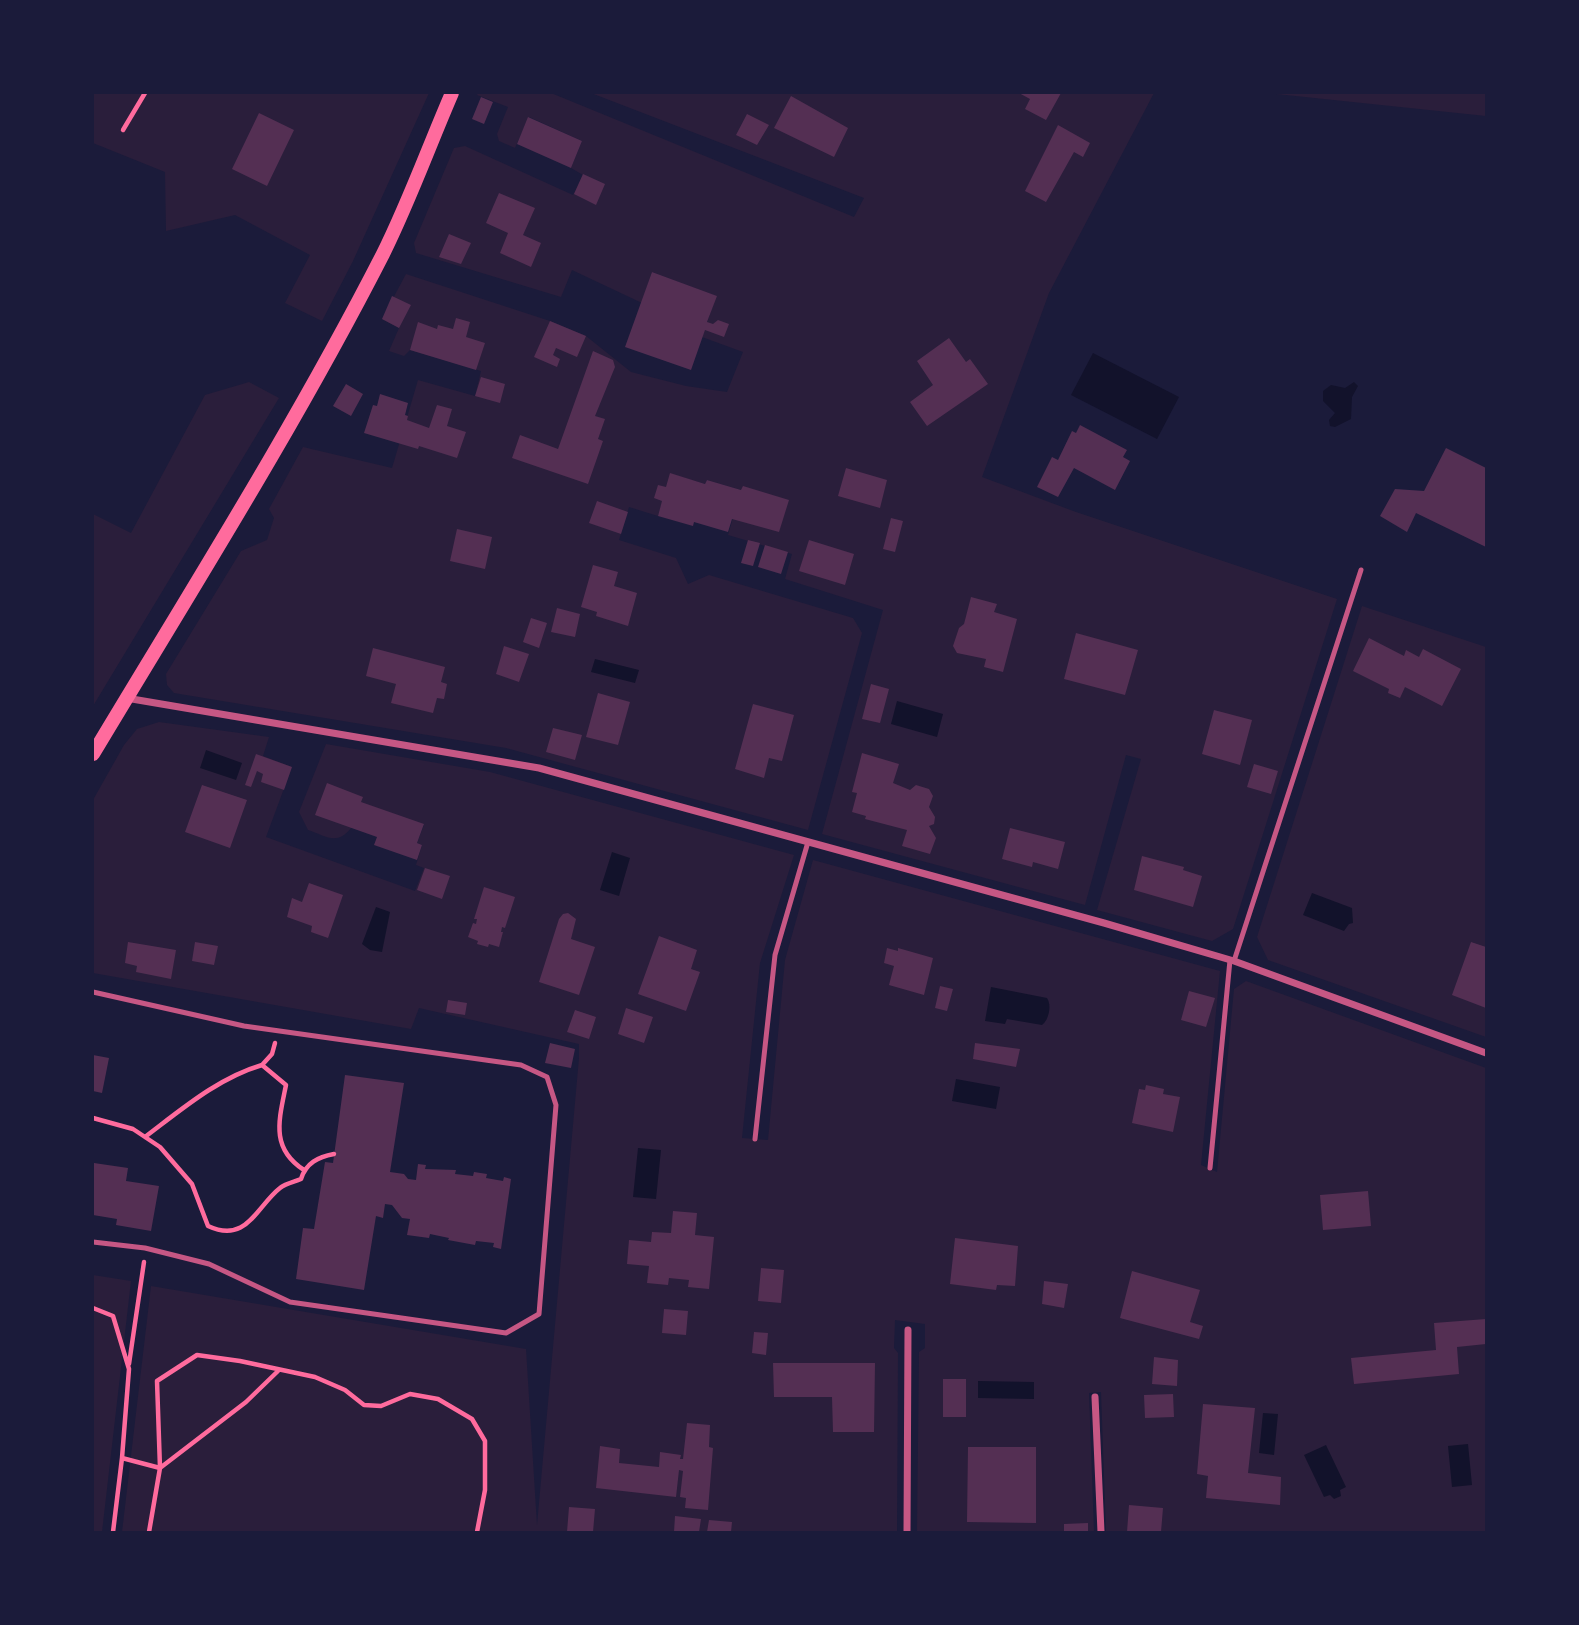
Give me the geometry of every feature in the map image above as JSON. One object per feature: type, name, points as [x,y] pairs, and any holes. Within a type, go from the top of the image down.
[{"type":"main road","points":[[93,754],[236,518],[333,348],[384,251],[452,93]]},
{"type":"street","points":[[126,698],[539,768],[1096,920],[1232,961],[1486,1053]]},
{"type":"street","points":[[907,1532],[908,1330]]},
{"type":"street","points":[[1095,1397],[1101,1532]]},
{"type":"lane","points":[[1210,1168],[1232,961],[1361,570]]},
{"type":"lane","points":[[755,1139],[775,955],[808,842]]},
{"type":"lane","points":[[93,992],[244,1026],[521,1065],[547,1077],[556,1105],[539,1314],[506,1334],[290,1302],[209,1264],[145,1248],[93,1242]]},
{"type":"path","points":[[123,130],[145,93]]},
{"type":"path","points":[[145,1137],[195,1099],[237,1072],[262,1065],[272,1054],[278,1031]]},
{"type":"path","points":[[262,1065],[286,1085],[279,1121],[281,1146],[291,1162],[304,1170]]},
{"type":"path","points":[[93,1118],[134,1129],[160,1147],[192,1184],[208,1226],[217,1230],[237,1230],[252,1222],[263,1205],[283,1185],[301,1180],[304,1170],[319,1157],[334,1154]]},
{"type":"path","points":[[113,1532],[129,1369],[145,1248]]},
{"type":"path","points":[[93,1308],[113,1316],[129,1369]]},
{"type":"path","points":[[149,1532],[160,1468],[157,1381],[197,1355],[315,1377],[345,1390],[364,1405],[381,1406],[410,1394],[438,1399],[472,1419],[485,1441],[485,1490],[476,1530]]},
{"type":"path","points":[[160,1468],[246,1402],[279,1370]]},
{"type":"path","points":[[122,1458],[160,1468]]},
{"type":"shaded area","points":[[93,93],[429,93],[353,261],[322,321],[285,303],[310,255],[235,215],[166,231],[165,172],[93,143]]},
{"type":"shaded area","points":[[551,93],[854,217],[864,198],[591,93],[1154,93],[1049,293],[982,477],[1076,512],[1337,599],[1233,929],[1212,941],[1097,910],[1141,759],[1126,755],[1085,905],[822,834],[883,610],[785,579],[792,554],[728,535],[741,490],[707,480],[705,484],[671,474],[658,516],[629,507],[619,540],[676,558],[688,584],[709,575],[853,618],[862,633],[808,830],[506,748],[174,693],[167,685],[166,674],[241,551],[267,540],[274,518],[269,509],[303,447],[392,468],[418,380],[475,396],[481,371],[410,350],[404,356],[389,351],[399,328],[382,319],[406,274],[550,321],[586,336],[631,372],[686,386],[727,392],[743,352],[702,337],[716,296],[652,272],[642,303],[572,270],[561,297],[416,253],[414,243],[454,148],[465,146],[573,195],[583,175],[571,168],[582,141],[529,117],[515,148],[499,141],[497,134],[508,107],[477,95]]},
{"type":"shaded area","points":[[1267,93],[1486,93],[1486,116]]},
{"type":"shaded area","points":[[1093,353],[1179,397],[1157,439],[1071,395]]},
{"type":"shaded area","points":[[249,382],[279,398],[93,706],[93,514],[131,533],[205,395]]},
{"type":"shaded area","points":[[1354,382],[1358,386],[1352,397],[1351,419],[1335,427],[1330,426],[1329,420],[1335,413],[1323,401],[1323,391],[1331,385],[1345,388]]},
{"type":"shaded area","points":[[1362,606],[1486,647],[1486,1037],[1268,960],[1257,937]]},
{"type":"shaded area","points":[[595,659],[639,670],[635,683],[591,672]]},
{"type":"shaded area","points":[[897,701],[943,714],[937,737],[891,724]]},
{"type":"shaded area","points":[[159,722],[269,737],[263,756],[292,767],[266,837],[415,891],[424,868],[416,865],[422,845],[417,843],[424,825],[351,828],[346,834],[336,838],[308,830],[299,812],[326,744],[490,772],[794,855],[760,963],[742,1138],[768,1140],[785,960],[813,860],[1220,971],[1201,1165],[1217,1172],[1234,989],[1246,981],[1486,1068],[1486,1532],[1106,1532],[1101,1392],[1089,1393],[1094,1532],[917,1532],[919,1352],[925,1348],[925,1324],[895,1320],[894,1348],[898,1353],[897,1532],[122,1532],[151,1286],[526,1349],[537,1525],[579,1058],[579,1044],[419,1008],[411,1029],[93,973],[93,800],[124,745],[137,729]]},
{"type":"shaded area","points":[[206,750],[242,763],[236,780],[200,768]]},
{"type":"shaded area","points":[[612,852],[630,858],[619,896],[600,890]]},
{"type":"shaded area","points":[[1312,893],[1352,908],[1353,923],[1344,931],[1303,915]]},
{"type":"shaded area","points":[[376,907],[390,912],[382,952],[370,950],[362,944]]},
{"type":"shaded area","points":[[991,987],[1047,998],[1049,1008],[1046,1020],[1042,1025],[1007,1019],[1005,1024],[985,1021]]},
{"type":"shaded area","points":[[956,1079],[1000,1087],[996,1109],[952,1101]]},
{"type":"shaded area","points":[[638,1148],[661,1150],[656,1199],[633,1197]]},
{"type":"shaded area","points":[[93,1275],[131,1281],[102,1532],[93,1532]]},
{"type":"shaded area","points":[[978,1381],[1034,1382],[1034,1399],[978,1398]]},
{"type":"shaded area","points":[[1263,1413],[1278,1414],[1274,1455],[1259,1453]]},
{"type":"shaded area","points":[[1468,1444],[1472,1485],[1452,1487],[1448,1446]]},
{"type":"shaded area","points":[[1326,1445],[1346,1487],[1340,1490],[1341,1496],[1334,1499],[1330,1495],[1324,1497],[1304,1455]]},
{"type":"building","points":[[1019,93],[1061,93],[1046,120],[1025,109],[1030,99]]},
{"type":"building","points":[[791,96],[848,128],[834,157],[774,128]]},
{"type":"building","points":[[481,97],[493,102],[484,124],[472,119]]},
{"type":"building","points":[[259,113],[294,130],[267,186],[232,169]]},
{"type":"building","points":[[747,114],[769,125],[757,145],[736,135]]},
{"type":"building","points":[[528,117],[582,141],[571,168],[517,144]]},
{"type":"building","points":[[1058,125],[1090,143],[1083,157],[1074,152],[1046,202],[1025,191]]},
{"type":"building","points":[[583,174],[605,184],[596,205],[574,194]]},
{"type":"building","points":[[499,193],[535,208],[523,235],[541,243],[531,267],[500,253],[508,233],[486,223]]},
{"type":"building","points":[[449,234],[471,243],[461,264],[439,257]]},
{"type":"building","points":[[652,272],[717,296],[707,322],[713,324],[718,320],[729,324],[724,337],[705,330],[691,370],[625,347]]},
{"type":"building","points":[[392,296],[411,305],[399,328],[382,319]]},
{"type":"building","points":[[456,318],[470,322],[466,337],[485,343],[476,370],[410,350],[418,322],[437,329],[438,325],[453,329]]},
{"type":"building","points":[[550,321],[586,336],[577,357],[556,348],[553,355],[560,359],[557,367],[534,357]]},
{"type":"building","points":[[949,338],[966,362],[970,359],[988,384],[927,426],[910,402],[933,385],[917,361]]},
{"type":"building","points":[[593,351],[613,360],[615,367],[595,416],[605,419],[598,439],[603,441],[588,484],[512,458],[520,435],[558,449]]},
{"type":"building","points":[[481,377],[505,384],[500,403],[475,396]]},
{"type":"building","points":[[346,384],[363,394],[351,416],[333,406]]},
{"type":"building","points":[[380,394],[408,403],[405,415],[408,416],[407,420],[429,428],[437,405],[452,409],[447,426],[466,432],[457,458],[364,433],[373,405],[377,406]]},
{"type":"building","points":[[1080,425],[1127,450],[1123,457],[1130,461],[1115,490],[1074,468],[1058,497],[1037,487],[1052,457],[1058,460],[1072,431],[1076,433]]},
{"type":"building","points":[[1446,448],[1486,468],[1486,547],[1416,513],[1407,532],[1380,516],[1395,489],[1424,491]]},
{"type":"building","points":[[846,468],[887,480],[880,508],[838,496]]},
{"type":"building","points":[[670,473],[705,484],[707,480],[741,490],[743,486],[789,500],[779,532],[732,519],[728,532],[694,522],[693,526],[658,516],[662,501],[654,498],[658,485],[666,487]]},
{"type":"building","points":[[597,501],[628,512],[621,534],[589,523]]},
{"type":"building","points":[[891,518],[903,521],[895,552],[883,549]]},
{"type":"building","points":[[457,529],[492,537],[485,569],[450,561]]},
{"type":"building","points":[[748,540],[760,543],[753,566],[741,563]]},
{"type":"building","points":[[809,540],[854,554],[845,585],[799,571]]},
{"type":"building","points":[[765,545],[788,552],[781,574],[758,567]]},
{"type":"building","points":[[593,565],[618,572],[614,586],[637,593],[628,626],[596,616],[597,612],[581,607]]},
{"type":"building","points":[[971,597],[997,604],[994,612],[1017,619],[1003,672],[984,667],[986,659],[957,653],[953,646],[959,628],[964,624]]},
{"type":"building","points":[[557,608],[580,614],[575,637],[551,632]]},
{"type":"building","points":[[531,618],[547,623],[539,648],[523,642]]},
{"type":"building","points":[[1076,633],[1138,650],[1125,695],[1064,679]]},
{"type":"building","points":[[1369,638],[1404,656],[1406,650],[1419,657],[1423,649],[1461,669],[1442,706],[1405,687],[1400,698],[1388,693],[1389,689],[1353,671]]},
{"type":"building","points":[[504,646],[529,654],[519,682],[496,674]]},
{"type":"building","points":[[373,648],[445,667],[441,682],[447,684],[444,699],[437,698],[433,713],[391,703],[396,684],[366,676]]},
{"type":"building","points":[[871,684],[889,689],[880,723],[862,719]]},
{"type":"building","points":[[598,693],[630,702],[618,745],[586,737]]},
{"type":"building","points":[[753,704],[794,715],[782,761],[769,758],[764,778],[735,769]]},
{"type":"building","points":[[1214,710],[1252,720],[1240,765],[1202,754]]},
{"type":"building","points":[[553,728],[582,735],[575,760],[546,752]]},
{"type":"building","points":[[862,753],[899,764],[893,783],[910,790],[916,785],[929,789],[933,796],[929,807],[935,817],[934,824],[929,826],[936,838],[930,854],[902,846],[907,830],[865,819],[866,816],[852,812],[857,793],[852,792]]},
{"type":"building","points":[[256,754],[292,767],[284,790],[261,782],[263,774],[257,771],[251,787],[245,785]]},
{"type":"building","points":[[1254,764],[1278,771],[1271,794],[1247,787]]},
{"type":"building","points":[[327,783],[363,797],[361,802],[424,824],[417,843],[422,845],[417,860],[374,845],[377,837],[315,815]]},
{"type":"building","points":[[202,785],[247,800],[230,848],[185,832]]},
{"type":"building","points":[[1010,828],[1065,842],[1058,869],[1033,862],[1032,867],[1002,859]]},
{"type":"building","points":[[1142,856],[1184,867],[1183,870],[1202,876],[1193,907],[1134,890]]},
{"type":"building","points":[[425,868],[450,876],[442,899],[417,890]]},
{"type":"building","points":[[309,883],[343,895],[328,938],[311,932],[312,926],[287,917],[292,898],[302,902]]},
{"type":"building","points":[[484,887],[515,897],[505,928],[502,927],[499,947],[477,944],[478,941],[468,937],[473,923],[476,924],[477,919],[474,919]]},
{"type":"building","points":[[568,913],[576,919],[571,939],[595,947],[579,995],[539,982],[559,919]]},
{"type":"building","points":[[659,936],[697,950],[691,969],[700,972],[686,1011],[638,994]]},
{"type":"building","points":[[128,942],[176,950],[171,979],[136,972],[137,966],[125,963]]},
{"type":"building","points":[[195,942],[218,946],[214,965],[192,961]]},
{"type":"building","points":[[1471,942],[1486,947],[1486,1008],[1452,995]]},
{"type":"building","points":[[887,948],[898,951],[898,948],[933,958],[924,995],[889,985],[894,966],[884,963]]},
{"type":"building","points":[[940,986],[953,989],[947,1011],[935,1008]]},
{"type":"building","points":[[1189,991],[1215,998],[1206,1027],[1181,1020]]},
{"type":"building","points":[[448,1000],[467,1003],[465,1015],[446,1012]]},
{"type":"building","points":[[626,1008],[653,1017],[644,1043],[618,1034]]},
{"type":"building","points":[[575,1010],[596,1017],[589,1039],[567,1032]]},
{"type":"building","points":[[550,1043],[575,1049],[571,1068],[545,1063]]},
{"type":"building","points":[[975,1043],[1020,1049],[1016,1067],[973,1059]]},
{"type":"building","points":[[93,1055],[109,1058],[102,1093],[93,1091]]},
{"type":"building","points":[[345,1075],[404,1083],[390,1172],[404,1174],[408,1179],[416,1180],[418,1164],[426,1165],[425,1169],[456,1170],[455,1174],[473,1176],[474,1172],[487,1174],[486,1178],[503,1181],[504,1177],[511,1179],[501,1249],[493,1247],[494,1243],[476,1241],[475,1245],[430,1234],[429,1238],[407,1235],[410,1219],[402,1218],[392,1205],[385,1204],[383,1218],[376,1216],[364,1290],[296,1279],[303,1228],[314,1229],[325,1162],[333,1163]]},
{"type":"building","points":[[1146,1085],[1164,1089],[1163,1094],[1180,1097],[1173,1132],[1132,1123],[1139,1089],[1145,1090]]},
{"type":"building","points":[[94,1163],[128,1168],[126,1181],[159,1186],[151,1231],[116,1225],[117,1219],[93,1215]]},
{"type":"building","points":[[1368,1191],[1371,1226],[1323,1230],[1320,1195]]},
{"type":"building","points":[[673,1211],[697,1213],[695,1235],[714,1237],[709,1289],[688,1287],[689,1280],[669,1278],[668,1285],[647,1283],[649,1266],[627,1264],[629,1240],[651,1242],[652,1232],[671,1233]]},
{"type":"building","points":[[955,1238],[1018,1246],[1015,1286],[997,1285],[996,1290],[950,1284]]},
{"type":"building","points":[[761,1268],[784,1270],[781,1303],[758,1301]]},
{"type":"building","points":[[1132,1271],[1200,1290],[1190,1322],[1203,1326],[1199,1339],[1120,1318]]},
{"type":"building","points":[[1044,1281],[1068,1284],[1064,1308],[1042,1304]]},
{"type":"building","points":[[664,1309],[688,1311],[686,1335],[662,1333]]},
{"type":"building","points":[[1486,1319],[1486,1344],[1457,1347],[1459,1374],[1354,1384],[1351,1358],[1436,1350],[1434,1323]]},
{"type":"building","points":[[754,1332],[768,1333],[766,1355],[752,1353]]},
{"type":"building","points":[[1154,1357],[1178,1360],[1177,1386],[1152,1384]]},
{"type":"building","points":[[773,1363],[875,1363],[874,1432],[833,1432],[832,1397],[774,1397]]},
{"type":"building","points":[[943,1379],[966,1379],[966,1417],[943,1417]]},
{"type":"building","points":[[1173,1394],[1174,1417],[1145,1418],[1144,1395]]},
{"type":"building","points":[[1203,1404],[1255,1408],[1248,1473],[1281,1477],[1280,1505],[1206,1498],[1208,1476],[1197,1474]]},
{"type":"building","points":[[687,1423],[710,1425],[709,1447],[713,1448],[708,1510],[685,1508],[686,1498],[680,1497],[683,1471],[679,1470],[676,1497],[596,1488],[600,1446],[620,1449],[619,1463],[659,1467],[660,1452],[681,1455],[680,1459],[683,1459]]},
{"type":"building","points":[[968,1447],[1036,1447],[1036,1523],[967,1522]]},
{"type":"building","points":[[1129,1505],[1163,1508],[1161,1532],[1127,1532]]},
{"type":"building","points":[[569,1507],[595,1509],[593,1532],[567,1532]]},
{"type":"building","points":[[675,1516],[701,1519],[699,1532],[674,1532]]},
{"type":"building","points":[[709,1520],[732,1522],[731,1532],[707,1532]]},
{"type":"building","points":[[1088,1523],[1088,1532],[1064,1532],[1064,1524]]}]
